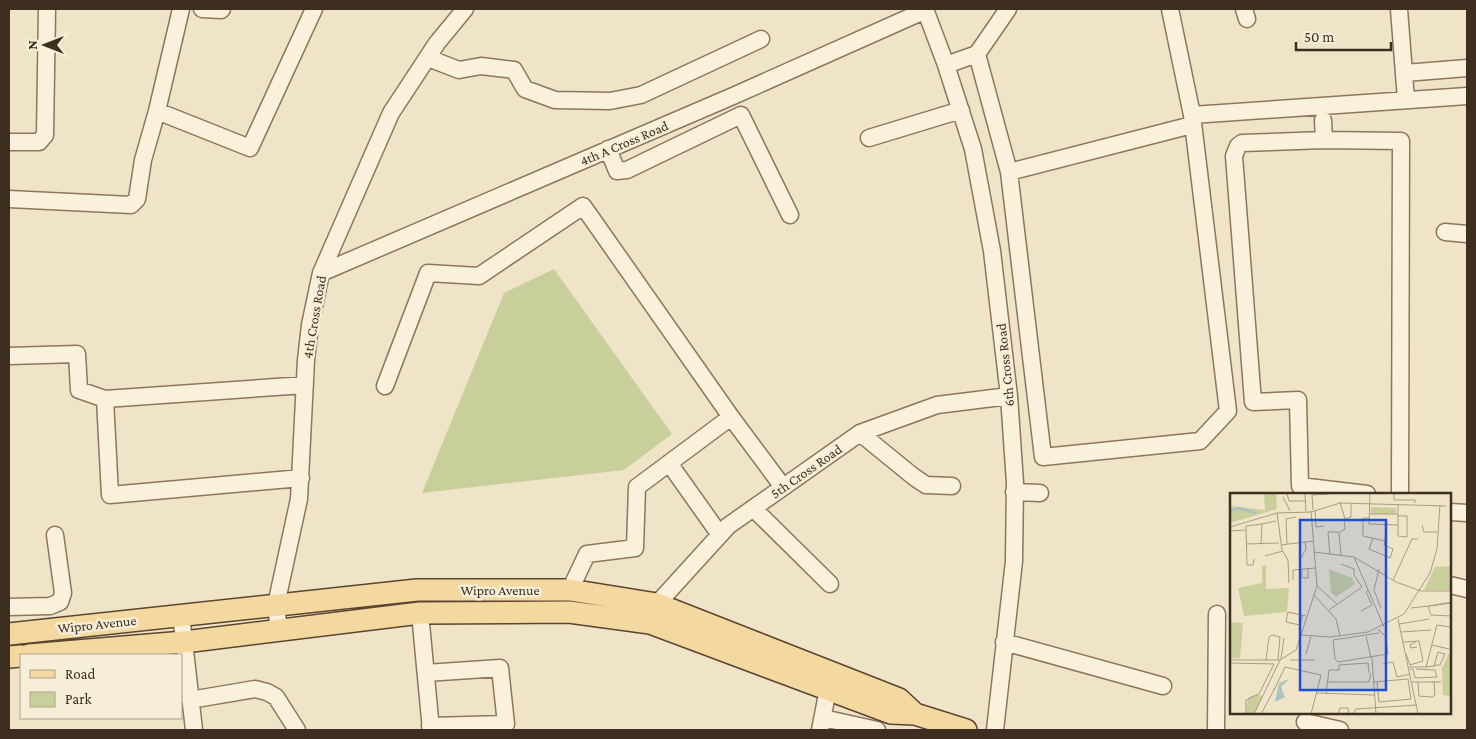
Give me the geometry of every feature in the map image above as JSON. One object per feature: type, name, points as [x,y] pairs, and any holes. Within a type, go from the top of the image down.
[{"type":"main road","name":"Wipro Avenue","points":[[9,634],[417,590],[570,590],[654,613],[899,700],[915,714]]},
{"type":"main road","name":"Wipro Avenue","points":[[42,654],[184,642],[420,613],[654,613],[828,689],[891,713],[915,714],[961,730]]},
{"type":"street","points":[[9,142],[39,142],[45,135],[47,9]]},
{"type":"street","points":[[9,199],[131,205],[137,199],[144,160],[180,9]]},
{"type":"street","points":[[202,9],[222,9]]},
{"type":"street","points":[[157,111],[250,148],[314,9]]},
{"type":"street","name":"4th Cross Road","points":[[279,631],[276,605],[299,499],[310,325],[321,273],[391,113],[428,58],[465,9]]},
{"type":"street","points":[[946,65],[977,54],[1008,9]]},
{"type":"street","points":[[977,54],[1009,172],[1043,457],[1200,441],[1228,411],[1192,120],[1170,9]]},
{"type":"street","points":[[1399,9],[1406,100]]},
{"type":"street","name":"6th Cross Road","points":[[926,10],[961,110],[972,149],[992,251],[1009,396],[1014,492],[1014,562],[994,730]]},
{"type":"street","name":"4th A Cross Road","points":[[321,273],[733,96],[926,10]]},
{"type":"street","points":[[428,58],[459,70],[481,66],[514,70],[525,89],[555,100],[610,101],[641,95],[761,39]]},
{"type":"street","points":[[1405,73],[1467,68]]},
{"type":"street","points":[[733,96],[790,215]]},
{"type":"street","points":[[1009,172],[1192,120],[1467,96]]},
{"type":"street","points":[[869,138],[961,110]]},
{"type":"street","points":[[608,149],[617,171],[627,170],[741,115]]},
{"type":"street","points":[[1323,120],[1324,140]]},
{"type":"street","points":[[1360,493],[1300,486],[1298,400],[1254,402],[1234,156],[1238,146],[1242,143],[1324,140],[1401,141],[1400,493]]},
{"type":"street","points":[[385,386],[428,273],[479,276],[583,206],[731,417],[783,486]]},
{"type":"street","points":[[1444,232],[1467,234]]},
{"type":"street","points":[[9,356],[77,354],[79,390],[105,399],[305,385]]},
{"type":"street","name":"5th Cross Road","points":[[654,613],[728,526],[860,432],[937,405],[1009,396]]},
{"type":"street","points":[[105,399],[110,495],[301,478]]},
{"type":"street","points":[[570,590],[587,554],[635,548],[637,487],[731,417]]},
{"type":"street","points":[[860,432],[926,485],[952,486]]},
{"type":"street","points":[[669,463],[720,535]]},
{"type":"street","points":[[1014,492],[1040,493]]},
{"type":"street","points":[[753,508],[830,584]]},
{"type":"street","points":[[1451,512],[1467,513]]},
{"type":"street","points":[[9,607],[50,606],[60,602],[63,593],[55,535]]},
{"type":"street","points":[[1451,585],[1467,589]]},
{"type":"street","points":[[420,613],[431,728],[506,724],[500,668],[426,673]]},
{"type":"street","points":[[1216,730],[1217,614]]},
{"type":"street","points":[[181,615],[194,730]]},
{"type":"street","points":[[1004,642],[1163,686]]},
{"type":"street","points":[[190,700],[254,689],[267,692],[276,697],[297,730]]},
{"type":"street","points":[[828,689],[822,724],[877,730]]},
{"type":"street","points":[[1305,722],[1340,730]]},
{"type":"green space","points":[[554,269],[672,434],[624,470],[422,493],[504,293]]}]
